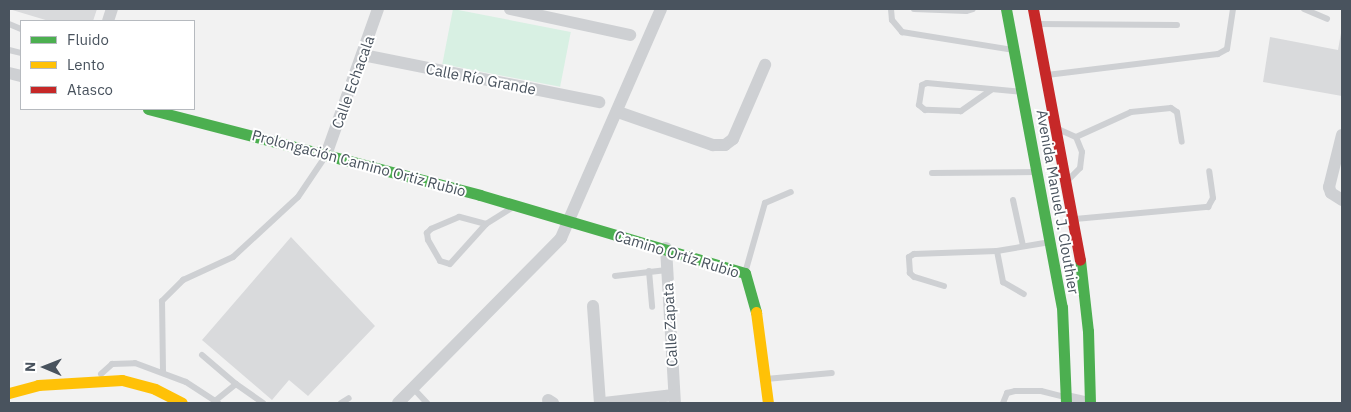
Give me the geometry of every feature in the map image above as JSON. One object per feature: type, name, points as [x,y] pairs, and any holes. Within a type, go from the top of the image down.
[{"type":"main road","name":"Avenida Manuel J. Clouthier","points":[[1006,9],[1039,172],[1062,307],[1066,400]]},
{"type":"main road","name":"Avenida Manuel J. Clouthier","points":[[1033,9],[1074,219],[1088,330],[1089,403]]},
{"type":"main road","name":"Prolongación Camino Ortiz Rubio","points":[[152,110],[516,205],[569,223]]},
{"type":"main road","name":"Camino Ortíz Rubio","points":[[569,223],[666,248],[745,273],[755,302],[768,403]]},
{"type":"main road","points":[[9,393],[38,385],[98,379],[122,380],[155,389],[182,403]]},
{"type":"street","name":"Calle Echacala","points":[[326,155],[378,9]]},
{"type":"street","points":[[510,9],[630,35]]},
{"type":"street","points":[[398,403],[549,253],[569,223],[661,9]]},
{"type":"street","name":"Calle Río Grande","points":[[363,55],[599,102]]},
{"type":"street","points":[[618,112],[713,145],[725,145],[732,140],[766,65]]},
{"type":"street","points":[[1342,135],[1330,179],[1331,194],[1342,200]]},
{"type":"street","name":"Calle Zapata","points":[[666,248],[675,399]]},
{"type":"street","points":[[593,306],[602,403],[675,399]]},
{"type":"street","points":[[1066,400],[1089,403]]},
{"type":"lane","points":[[892,9],[892,20],[902,32],[1014,50]]},
{"type":"lane","points":[[914,9],[973,9]]},
{"type":"lane","points":[[1046,75],[1218,54],[1227,49],[1233,9]]},
{"type":"lane","points":[[1304,9],[1327,19]]},
{"type":"lane","points":[[1036,24],[1177,25]]},
{"type":"lane","points":[[990,90],[961,111],[924,110],[919,105],[924,83],[1023,92]]},
{"type":"lane","points":[[1076,137],[1131,112],[1171,108],[1177,112],[1182,142]]},
{"type":"lane","points":[[1056,128],[1076,137],[1082,152],[1080,168],[1066,181]]},
{"type":"lane","points":[[162,371],[162,301],[184,280],[233,256],[298,196],[326,155]]},
{"type":"lane","points":[[1074,219],[1208,207],[1213,198],[1209,171]]},
{"type":"lane","points":[[932,172],[1039,172]]},
{"type":"lane","points":[[745,273],[765,202],[791,192]]},
{"type":"lane","points":[[1013,200],[1023,246]]},
{"type":"lane","points":[[486,224],[459,217],[431,228],[428,240],[440,261],[450,264],[486,224],[516,205]]},
{"type":"lane","points":[[944,286],[914,277],[908,264],[909,257],[914,254],[997,251],[1052,242]]},
{"type":"lane","points":[[997,251],[1003,282],[1024,294]]},
{"type":"lane","points":[[615,276],[667,270]]},
{"type":"lane","points":[[649,271],[652,307]]},
{"type":"lane","points":[[202,355],[236,384],[263,403]]},
{"type":"lane","points":[[98,379],[112,364],[124,362],[162,371],[216,402],[236,384]]},
{"type":"lane","points":[[765,379],[832,373]]},
{"type":"lane","points":[[413,388],[427,403]]},
{"type":"lane","points":[[1003,403],[1007,393],[1015,391],[1041,392],[1066,400]]},
{"type":"lane","points":[[341,403],[349,398]]},
{"type":"green space","points":[[453,9],[571,32],[560,87],[442,64]]},
{"type":"building","points":[[9,9],[97,9],[93,20],[46,20]]},
{"type":"building","points":[[1341,33],[1342,96],[1263,82],[1270,37],[1338,50]]},
{"type":"building","points":[[291,237],[375,326],[308,396],[289,380],[272,400],[202,340]]},
{"type":"traffic: fast","points":[[1006,9],[1062,307],[1066,403]]},
{"type":"traffic: fast","points":[[152,110],[480,195],[745,273],[756,312]]},
{"type":"traffic: fast","points":[[1080,260],[1088,331],[1090,403]]},
{"type":"traffic: slow","points":[[756,312],[768,403]]},
{"type":"traffic: slow","points":[[9,393],[38,385],[122,380],[155,389],[182,403]]},
{"type":"traffic: jam","points":[[1033,9],[1080,260]]}]
